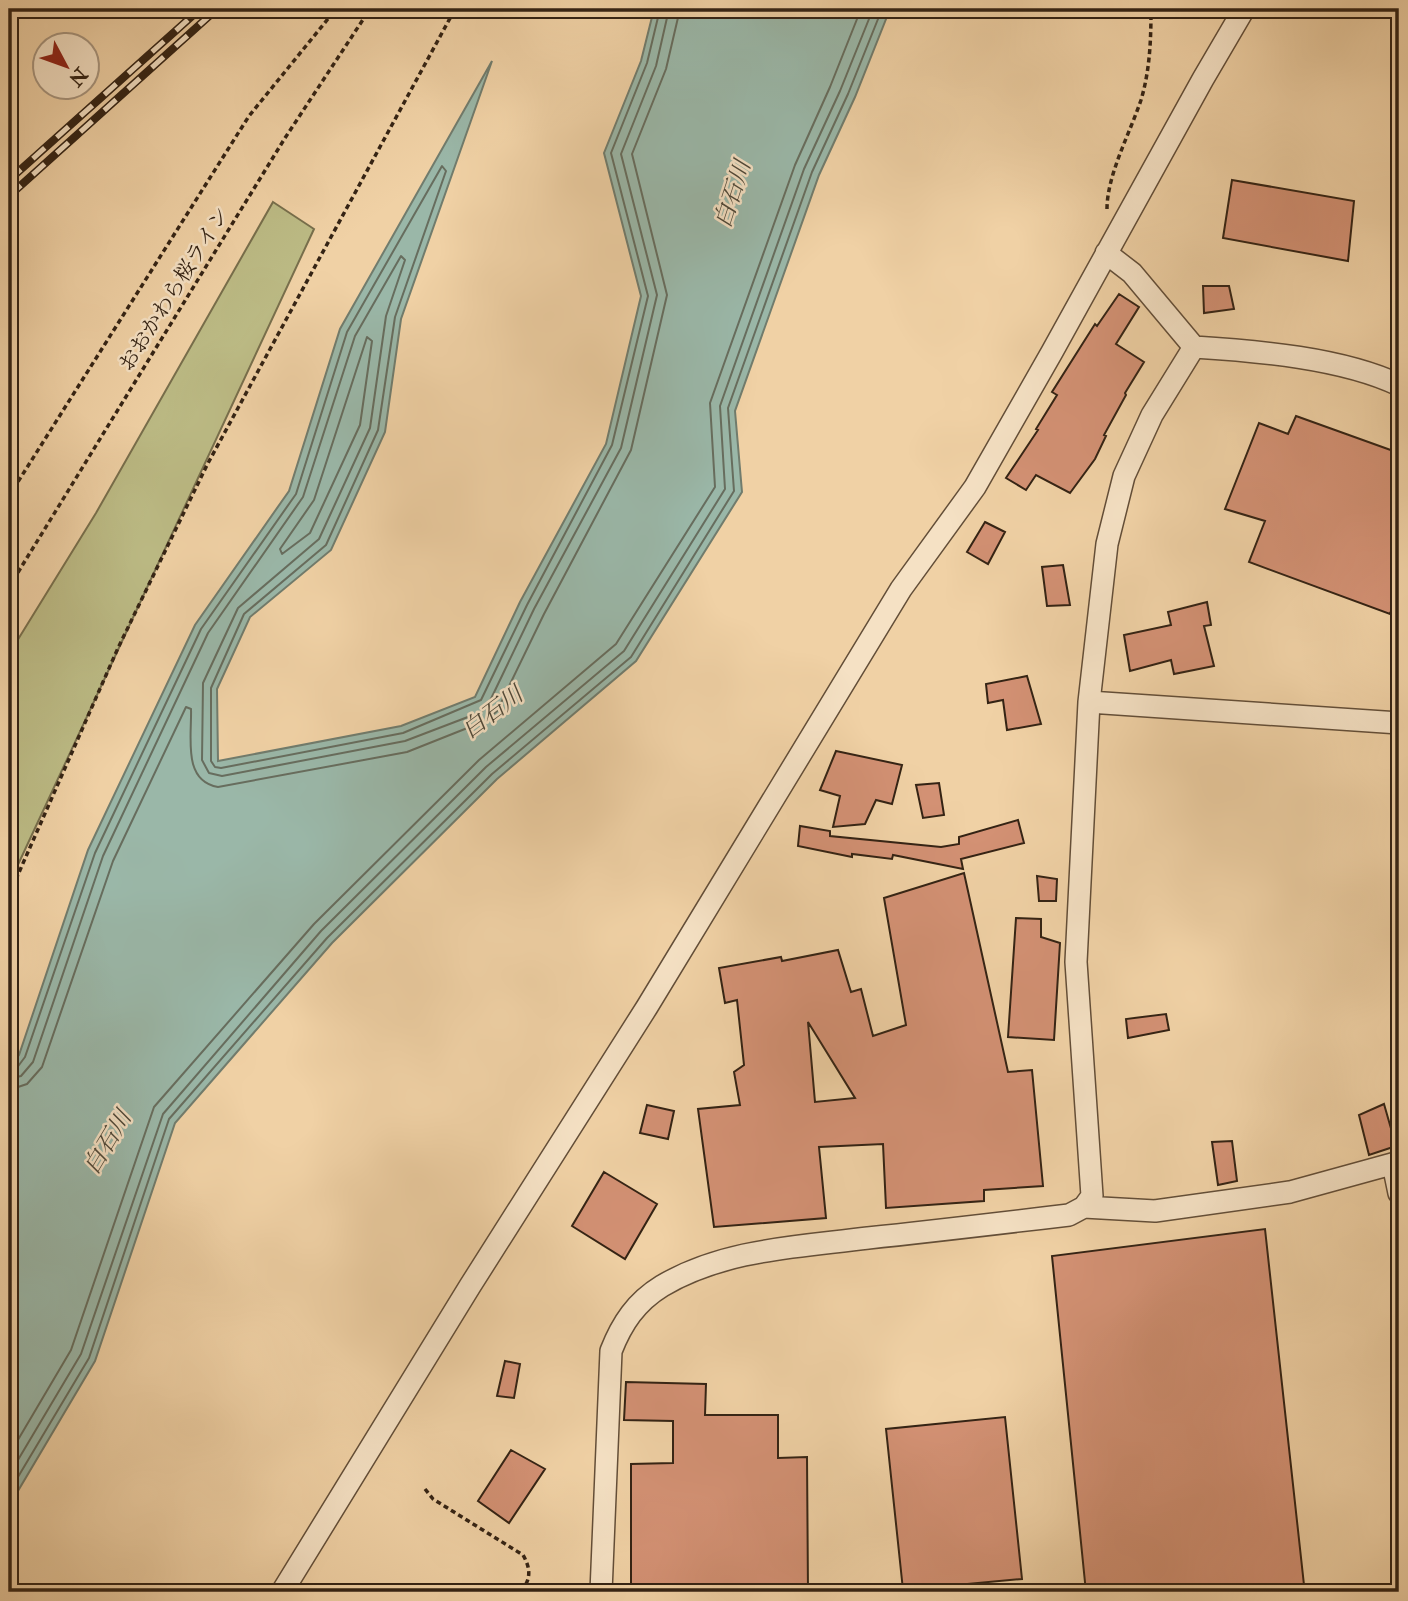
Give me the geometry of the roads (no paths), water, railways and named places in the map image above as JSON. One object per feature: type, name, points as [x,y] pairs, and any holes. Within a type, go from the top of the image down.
[{"type":"street","points":[[282,1592],[470,1286],[647,1007],[901,589],[975,487],[1244,9]]},
{"type":"street","points":[[1106,253],[1132,273],[1194,347],[1319,361],[1399,385]]},
{"type":"street","points":[[601,1592],[611,1351],[621,1325],[634,1308],[662,1286],[693,1270],[750,1252],[1069,1215],[1084,1207],[1092,1196],[1076,962],[1089,702],[1107,544],[1124,476],[1152,415],[1194,347]]},
{"type":"street","points":[[1089,702],[1399,723]]},
{"type":"street","points":[[1084,1207],[1155,1211],[1236,1200],[1290,1192],[1396,1163],[1399,1193]]},
{"type":"water","name":"白石川","points":[[654,9],[890,9],[855,97],[819,175],[735,411],[742,492],[636,661],[497,779],[332,943],[175,1123],[95,1361],[9,1506],[9,1067],[19,1055],[88,850],[195,625],[289,491],[340,329],[492,61],[401,319],[385,432],[331,550],[250,617],[217,689],[218,761],[401,726],[475,697],[520,602],[606,444],[641,296],[604,153],[641,61]]},
{"type":"railway","points":[[9,180],[200,9]]},
{"type":"railway","points":[[9,196],[217,9]]}]
